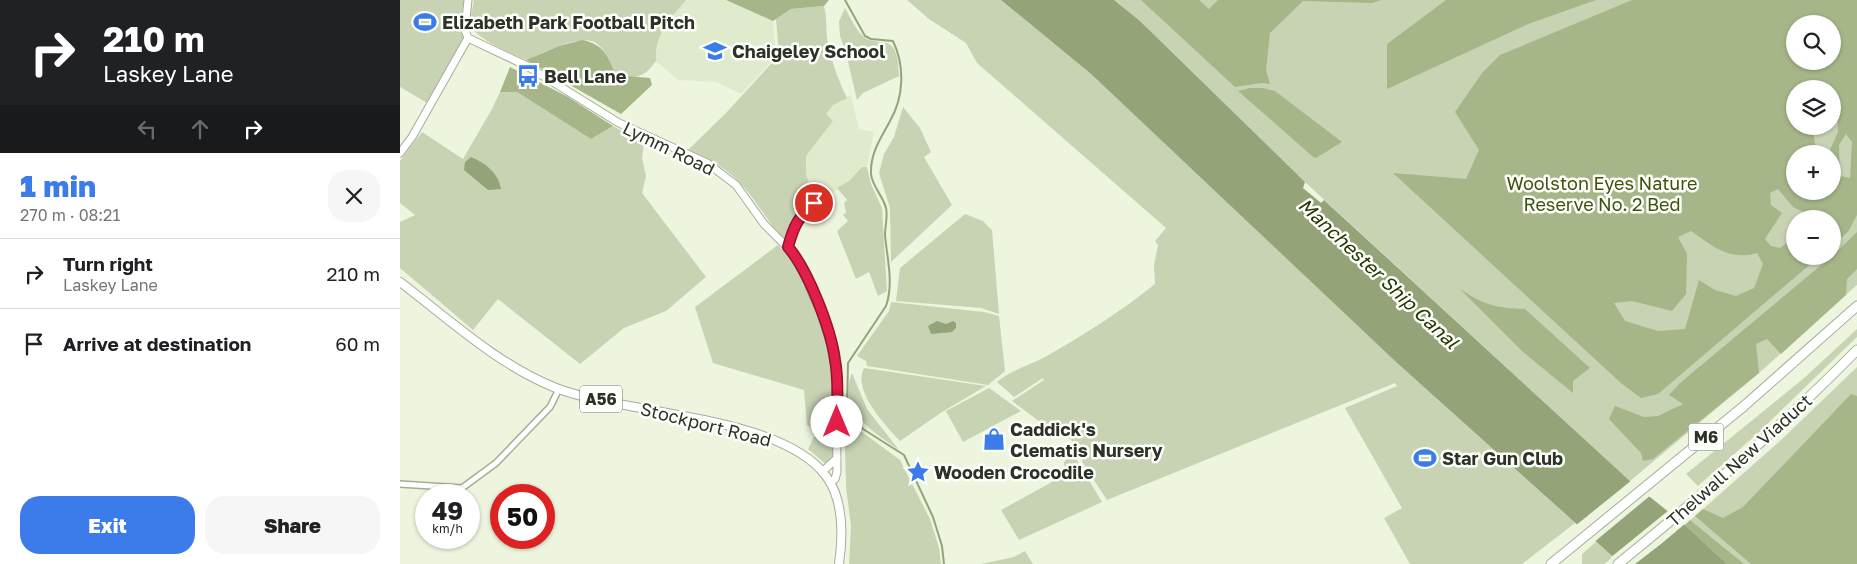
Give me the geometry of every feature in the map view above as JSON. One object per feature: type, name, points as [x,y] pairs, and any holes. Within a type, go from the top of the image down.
[{"type":"highway","name":"M6","points":[[1550,564],[1744,406],[1857,306]]},
{"type":"highway","name":"Thelwall New Viaduct","points":[[1618,564],[1781,425],[1857,350]]},
{"type":"main road","points":[[400,153],[412,137],[468,38],[465,30],[468,0]]},
{"type":"main road","name":"Lymm Road","points":[[468,38],[527,66],[619,123],[707,164],[736,185],[764,224],[788,247],[801,265],[808,280],[833,349],[838,387],[837,476],[830,483]]},
{"type":"main road","name":"Stockport Road","points":[[400,282],[513,367],[559,389],[754,433],[792,449],[822,472],[830,483],[839,510],[842,531],[839,564]]},
{"type":"main road","points":[[822,472],[837,458]]},
{"type":"street","points":[[788,247],[793,227],[799,217],[814,203]]},
{"type":"street","points":[[400,484],[462,488],[496,463],[550,407],[559,389]]},
{"type":"shaded area","name":"Chaigeley School","points":[[686,0],[726,0],[773,21],[776,57],[741,94],[716,82],[678,80],[656,61],[654,46],[671,18]]},
{"type":"shaded area","points":[[851,95],[859,129],[874,132],[867,167],[862,167],[849,181],[815,205],[806,174],[806,156],[833,121],[825,114],[833,105]]},
{"type":"green space","points":[[400,0],[465,0],[461,22],[463,33],[469,42],[429,104],[400,87]]},
{"type":"green space","points":[[474,0],[686,0],[660,36],[656,61],[643,74],[629,77],[616,75],[603,50],[596,43],[589,41],[571,42],[526,60],[488,42],[476,32],[471,24]]},
{"type":"green space","points":[[726,0],[829,0],[824,6],[791,9],[773,21]]},
{"type":"green space","points":[[907,0],[1001,0],[1091,74],[1396,362],[1575,523],[1522,564],[1410,564],[1384,518],[1402,508],[1345,408],[1397,386],[1395,383],[1107,500],[1084,465],[1071,439],[1059,436],[1012,401],[1044,380],[1043,378],[1014,397],[997,382],[1088,332],[1155,284],[1154,265],[1158,245],[1155,241],[1166,228],[977,63],[966,43],[929,19]]},
{"type":"green space","name":"Woolston Eyes Nature Reserve No. 2 Bed","points":[[1114,0],[1857,0],[1857,285],[1759,373],[1630,481],[1305,182],[1140,21]]},
{"type":"green space","points":[[1141,0],[1199,0],[1209,9],[1218,0],[1381,0],[1372,3],[1303,1],[1270,33],[1266,70],[1270,84],[1262,83],[1235,87]]},
{"type":"green space","points":[[1446,0],[1596,0],[1528,24],[1387,89],[1387,44]]},
{"type":"green space","points":[[1632,0],[1857,0],[1857,215],[1848,232],[1841,238],[1841,210],[1799,210],[1793,207],[1787,200],[1841,200],[1841,176],[1850,178],[1852,142],[1846,134],[1839,145],[1832,145],[1837,135],[1841,135],[1841,80],[1786,80],[1786,135],[1814,135],[1815,145],[1786,145],[1786,199],[1778,189],[1770,193],[1771,205],[1782,213],[1765,239],[1771,246],[1780,248],[1786,244],[1786,265],[1809,265],[1658,394],[1641,398],[1622,384],[1393,173],[1466,179],[1479,150],[1455,112],[1482,73],[1500,55]],"holes":[[[1691,231],[1714,247],[1730,254],[1747,255],[1757,253],[1763,264],[1754,288],[1736,296],[1715,290],[1699,280],[1685,329],[1658,331],[1625,321],[1614,303],[1632,301],[1672,311],[1686,294],[1687,254],[1678,237]]]},
{"type":"green space","points":[[824,6],[830,53],[847,98],[833,105],[826,114],[833,121],[806,156],[806,174],[814,200],[796,218],[789,235],[783,238],[735,178],[716,164],[688,150],[726,113],[779,55],[776,19],[791,9]]},
{"type":"green space","points":[[845,8],[856,28],[865,38],[891,45],[896,53],[898,64],[899,76],[863,93],[857,100],[840,36],[839,21]]},
{"type":"green space","points":[[582,40],[595,45],[604,52],[616,75],[650,78],[652,85],[621,114],[526,60],[559,46]]},
{"type":"green space","points":[[510,67],[568,97],[613,126],[591,139],[517,92],[500,92]]},
{"type":"green space","points":[[1250,88],[1263,88],[1275,91],[1342,142],[1316,158],[1312,156],[1238,91]]},
{"type":"green space","points":[[500,92],[517,92],[591,139],[613,126],[644,143],[642,158],[646,176],[642,193],[706,277],[666,311],[624,328],[580,364],[498,299],[473,330],[400,268],[400,222],[415,215],[400,203],[400,161],[422,132],[463,159]]},
{"type":"green space","points":[[903,107],[920,128],[931,152],[924,157],[952,205],[891,262],[890,208],[879,173],[884,154],[894,137]]},
{"type":"green space","points":[[862,167],[867,167],[871,184],[882,208],[887,291],[878,296],[869,272],[856,279],[837,231],[848,221],[843,215],[846,212],[844,203],[847,200],[837,188],[849,181]]},
{"type":"green space","points":[[965,214],[983,221],[992,230],[999,314],[981,308],[896,301],[900,268]]},
{"type":"green space","points":[[1857,232],[1857,269],[1847,279],[1846,295],[1781,354],[1767,339],[1756,344],[1759,373],[1653,459],[1643,461],[1641,453],[1609,419],[1615,406],[1644,417],[1658,416],[1683,404],[1669,395],[1680,383],[1821,265],[1841,265],[1841,247]]},
{"type":"green space","points":[[778,245],[797,267],[804,282],[802,283],[803,286],[806,285],[832,360],[834,459],[827,465],[808,449],[817,431],[807,425],[804,390],[713,363],[695,307]]},
{"type":"green space","points":[[1459,288],[1483,302],[1506,308],[1525,309],[1590,368],[1573,381],[1573,393],[1523,352]]},
{"type":"green space","points":[[891,302],[984,312],[999,316],[1005,371],[988,385],[867,366],[866,361],[857,356],[889,311]]},
{"type":"green space","points":[[1857,329],[1857,337],[1758,433],[1698,486],[1686,474],[1803,379]]},
{"type":"green space","points":[[1857,367],[1857,564],[1727,564],[1685,525],[1780,441]]},
{"type":"green space","points":[[864,368],[986,386],[942,412],[900,441],[872,408],[866,397],[862,377]]},
{"type":"green space","points":[[852,373],[867,409],[899,450],[879,436],[860,419],[853,409],[849,398],[848,386]]},
{"type":"green space","points":[[989,388],[1021,411],[963,442],[946,411]]},
{"type":"green space","points":[[1851,394],[1857,396],[1857,564],[1751,564],[1695,516],[1703,509],[1723,518],[1743,507]]},
{"type":"green space","points":[[844,406],[862,432],[900,460],[930,519],[939,548],[941,564],[849,564],[851,526],[846,487]]},
{"type":"green space","points":[[1069,457],[1075,457],[1102,502],[1019,540],[1001,510],[1061,477],[1065,470],[1064,462]]},
{"type":"green space","points":[[1690,520],[1744,564],[1727,564],[1685,525]]},
{"type":"green space","points":[[1596,542],[1613,557],[1604,564],[1582,564],[1582,554]]},
{"type":"green space","points":[[1025,551],[1033,564],[981,564],[1014,557]]},
{"type":"water","name":"Manchester Ship Canal","points":[[1001,0],[1114,0],[1140,21],[1305,182],[1303,188],[1321,203],[1324,200],[1630,481],[1685,525],[1727,564],[1621,564],[1396,362],[1091,74]]},
{"type":"water","points":[[471,157],[482,162],[495,174],[501,189],[488,190],[464,170],[465,162]]},
{"type":"water","points":[[937,321],[946,324],[953,321],[956,323],[956,328],[952,332],[931,334],[928,326]]},
{"type":"pier","points":[[1632,480],[1651,495],[1593,543],[1575,526]]},
{"type":"pier","points":[[1669,510],[1686,523],[1635,564],[1617,564],[1610,558]]},
{"type":"waterway","points":[[845,0],[865,36],[871,39],[893,41],[900,61],[901,71],[900,92],[895,112],[877,146],[871,166],[875,187],[887,211],[885,235],[890,288],[886,306],[848,363],[847,405],[863,429],[904,455],[933,517],[942,546],[944,564]]},
{"type":"place","name":"Elizabeth Park Football Pitch","points":[[425,22]]},
{"type":"place","name":"Chaigeley School","points":[[715,51]]},
{"type":"place","name":"Bell Lane","points":[[528,76]]},
{"type":"place","name":"Caddick's Clematis Nursery","points":[[994,439]]},
{"type":"place","name":"Star Gun Club","points":[[1425,458]]},
{"type":"place","name":"Wooden Crocodile","points":[[918,472]]},
{"type":"route","points":[[814,203],[799,217],[793,227],[788,247],[801,265],[808,280],[833,349],[838,387],[837,422]]}]
